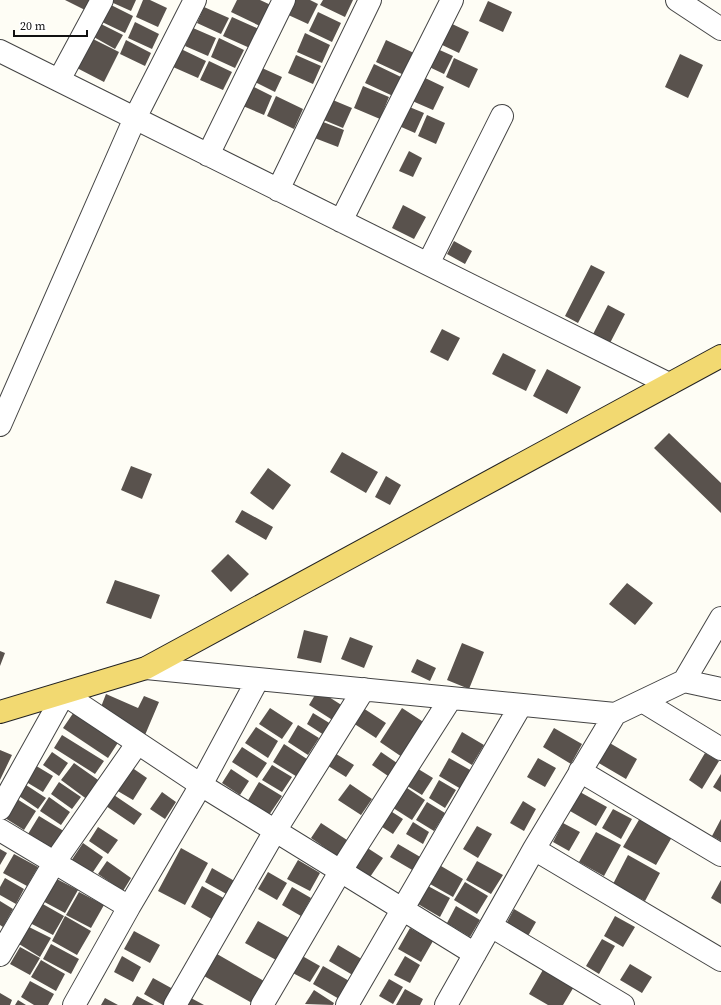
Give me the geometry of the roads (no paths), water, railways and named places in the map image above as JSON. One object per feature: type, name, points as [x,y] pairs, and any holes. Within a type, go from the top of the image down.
[{"type":"main road","points":[[0,712],[64,694],[146,668],[721,356]]},
{"type":"street","points":[[60,80],[102,0]]},
{"type":"street","points":[[0,425],[135,118],[195,0]]},
{"type":"street","points":[[208,154],[284,0]]},
{"type":"street","points":[[278,190],[370,0]]},
{"type":"street","points":[[341,221],[452,0]]},
{"type":"street","points":[[677,0],[721,29]]},
{"type":"street","points":[[0,51],[669,384]]},
{"type":"street","points":[[428,264],[502,116]]},
{"type":"street","points":[[146,668],[615,714],[644,702],[684,681],[721,618]]},
{"type":"street","points":[[74,1005],[129,907],[201,785],[258,679]]},
{"type":"street","points":[[684,681],[721,689]]},
{"type":"street","points":[[175,1005],[275,831],[364,689]]},
{"type":"street","points":[[0,809],[64,694],[137,744],[201,785],[475,954]]},
{"type":"street","points":[[262,1005],[340,872],[452,698]]},
{"type":"street","points":[[644,702],[721,749]]},
{"type":"street","points":[[346,1005],[521,705]]},
{"type":"street","points":[[447,1004],[534,849],[615,714]]},
{"type":"street","points":[[0,955],[54,864],[137,744]]},
{"type":"street","points":[[580,771],[721,855]]},
{"type":"street","points":[[0,830],[54,864],[129,907]]},
{"type":"street","points":[[534,849],[721,960]]},
{"type":"street","points":[[491,926],[623,1005]]}]
